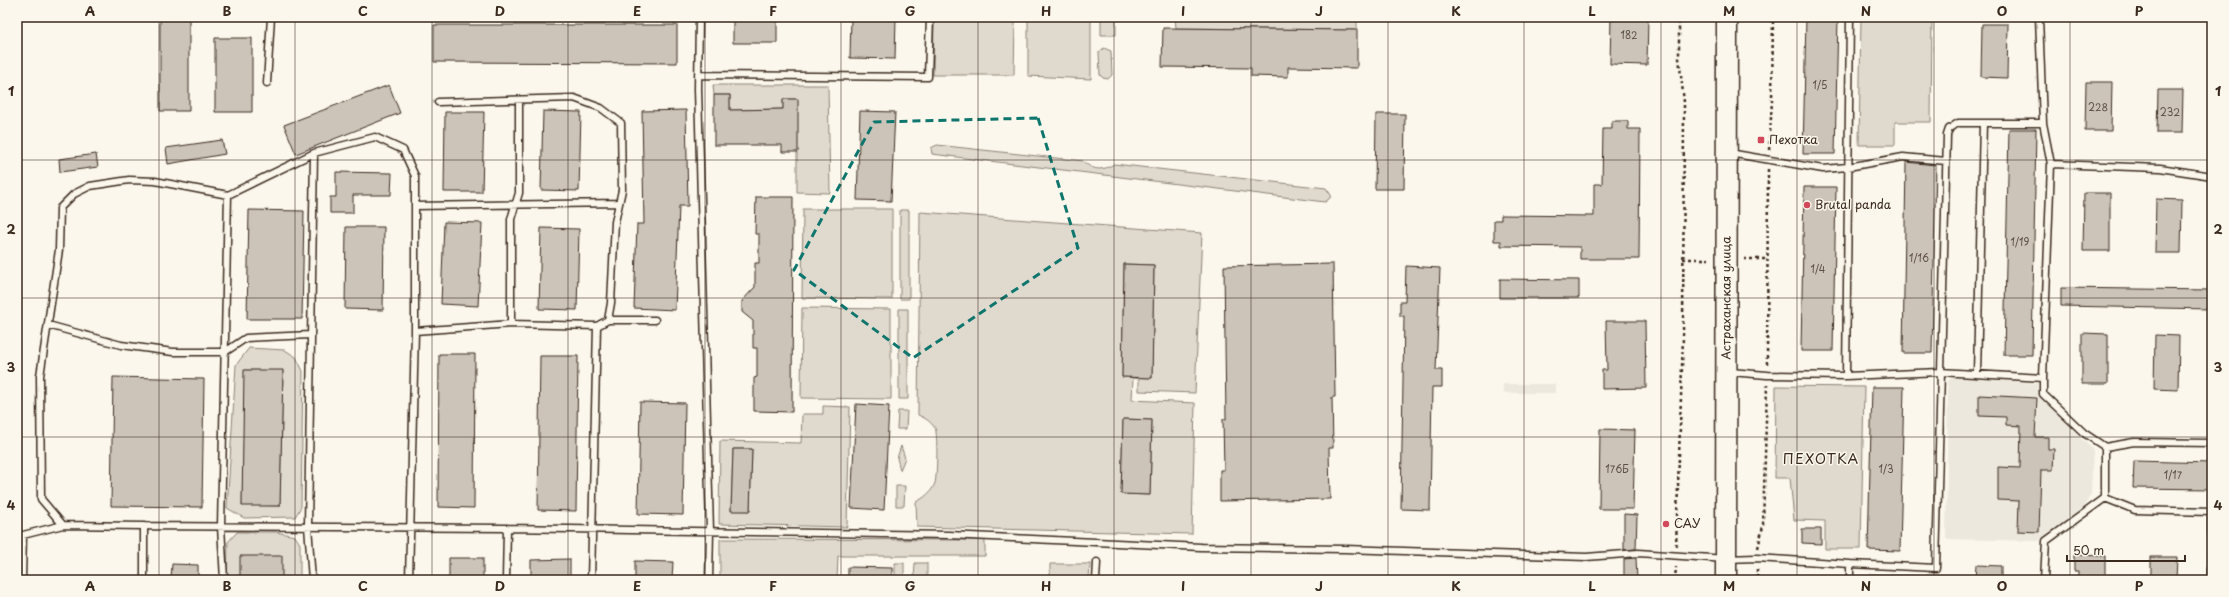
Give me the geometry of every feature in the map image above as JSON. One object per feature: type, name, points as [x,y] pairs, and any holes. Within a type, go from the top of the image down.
[{"type":"main road","name":"Астраханская улица","points":[[1726,580],[1727,17]]},
{"type":"lane","points":[[267,83],[271,17]]},
{"type":"lane","points":[[699,17],[698,75],[710,580]]},
{"type":"lane","points":[[698,75],[928,77],[930,17]]},
{"type":"lane","points":[[1846,376],[1850,17]]},
{"type":"lane","points":[[2039,17],[2043,123],[2051,164],[2043,394],[2084,433],[2105,447],[2134,442],[2212,443]]},
{"type":"lane","points":[[438,102],[519,101],[574,98],[601,108],[621,124],[622,190],[615,222],[611,303],[608,320]]},
{"type":"lane","points":[[511,324],[512,219],[519,193],[519,101]]},
{"type":"lane","points":[[22,580],[23,535],[64,525],[507,528],[949,535],[1201,547],[1345,549],[1586,557],[1638,553],[1676,557],[1726,559],[1756,558],[1936,568],[1947,135],[1952,125],[1958,123],[2043,123]]},
{"type":"lane","points":[[1977,373],[1983,123]]},
{"type":"lane","points":[[64,525],[41,499],[40,376],[59,250],[60,208],[74,194],[90,186],[129,180],[154,181],[228,195],[314,153],[375,137],[403,150],[415,176],[415,331],[409,580]]},
{"type":"lane","points":[[312,580],[308,526],[314,153]]},
{"type":"lane","points":[[1727,153],[1823,169],[1848,167],[1904,157],[1946,161]]},
{"type":"lane","points":[[2051,164],[2160,168],[2212,176]]},
{"type":"lane","points":[[224,580],[221,526],[228,195]]},
{"type":"lane","points":[[415,206],[619,202]]},
{"type":"lane","points":[[415,331],[511,324],[597,326],[608,320],[655,320]]},
{"type":"lane","points":[[48,325],[120,345],[173,352],[225,352],[246,338],[311,335]]},
{"type":"lane","points":[[591,580],[597,326]]},
{"type":"lane","points":[[1726,371],[1767,375],[1846,376],[1940,372],[2043,378]]},
{"type":"lane","points":[[2104,498],[2105,447]]},
{"type":"lane","points":[[2104,498],[2135,510],[2212,512],[2211,580]]},
{"type":"lane","points":[[2044,580],[2046,541],[2104,498]]},
{"type":"lane","points":[[144,526],[144,580]]},
{"type":"lane","points":[[506,580],[507,528]]},
{"type":"lane","points":[[1096,580],[1097,562]]},
{"type":"lane","points":[[1850,564],[1850,580]]},
{"type":"path","points":[[1676,580],[1682,337],[1684,102],[1679,58],[1679,17]]},
{"type":"path","points":[[1757,580],[1756,558],[1763,526],[1767,375],[1768,160],[1772,101],[1773,17]]},
{"type":"highlighted area","points":[[1038,118],[1078,248],[913,358],[794,270],[874,122]]},
{"type":"shaded area","points":[[1101,17],[1116,17],[1116,35],[1101,35]]},
{"type":"shaded area","points":[[1175,17],[1357,17],[1357,30],[1176,28]]},
{"type":"shaded area","points":[[1861,17],[1932,17],[1931,122],[1895,122],[1895,145],[1859,145]]},
{"type":"shaded area","points":[[1028,18],[1091,19],[1091,79],[1028,76]]},
{"type":"shaded area","points":[[934,19],[1015,20],[1014,75],[933,75]]},
{"type":"shaded area","points":[[1104,48],[1111,51],[1112,75],[1108,79],[1103,78],[1100,75],[1099,52]]},
{"type":"shaded area","points":[[713,85],[828,85],[830,193],[797,192],[797,99],[783,99],[783,109],[730,110],[730,95],[714,95]]},
{"type":"shaded area","points":[[937,145],[1083,161],[1091,167],[1098,169],[1106,168],[1114,164],[1326,188],[1331,195],[1325,202],[932,154],[931,148]]},
{"type":"shaded area","points":[[803,209],[892,209],[892,299],[802,298]]},
{"type":"shaded area","points":[[900,210],[909,210],[909,299],[900,299]]},
{"type":"shaded area","points":[[920,212],[1202,233],[1195,393],[1139,391],[1139,379],[1133,378],[1132,400],[1195,403],[1192,534],[917,527],[916,502],[922,499],[934,486],[936,479],[937,455],[937,438],[935,428],[931,423],[918,415]],"holes":[[[1124,264],[1154,265],[1152,378],[1122,377]],[[1123,419],[1152,420],[1150,495],[1121,494]]]},
{"type":"shaded area","points":[[802,308],[891,309],[891,399],[801,398]]},
{"type":"shaded area","points":[[899,309],[908,309],[908,399],[899,399]]},
{"type":"shaded area","points":[[249,348],[285,350],[296,357],[303,371],[301,507],[295,517],[244,518],[227,508],[236,365]],"holes":[[[245,370],[283,371],[280,506],[242,505]]]},
{"type":"shaded area","points":[[1953,377],[2037,383],[2039,395],[2093,450],[2091,494],[2084,507],[2039,541],[1946,539],[1948,381]]},
{"type":"shaded area","points":[[1503,384],[1555,384],[1555,393],[1503,393]]},
{"type":"shaded area","points":[[1776,386],[1864,387],[1861,549],[1825,549],[1825,521],[1794,520],[1790,478],[1775,478]]},
{"type":"shaded area","points":[[823,406],[850,407],[847,527],[719,524],[720,441],[801,443],[802,414],[823,414]],"holes":[[[733,449],[752,449],[750,511],[731,510]]]},
{"type":"shaded area","points":[[898,411],[907,411],[906,429],[897,429]]},
{"type":"shaded area","points":[[901,446],[905,458],[900,470],[897,458]]},
{"type":"shaded area","points":[[896,486],[905,486],[904,506],[896,506]]},
{"type":"shaded area","points":[[237,532],[276,532],[295,536],[300,544],[300,580],[227,580],[228,542]]},
{"type":"shaded area","points":[[720,539],[985,540],[985,556],[838,556],[837,580],[720,580]]},
{"type":"shaded area","points":[[895,563],[904,563],[904,580],[895,580]]},
{"type":"shaded area","points":[[915,563],[927,563],[927,580],[914,580]]},
{"type":"shaded area","points":[[1050,564],[1090,564],[1089,580],[1050,580]]},
{"type":"shaded area","points":[[1870,574],[1925,577],[1925,580],[1870,580]]},
{"type":"building","points":[[160,17],[189,17],[189,111],[160,111]]},
{"type":"building","points":[[733,17],[777,17],[777,43],[733,43]]},
{"type":"building","points":[[851,17],[896,17],[895,59],[850,58]]},
{"type":"building","points":[[1611,17],[1648,17],[1647,65],[1610,64]]},
{"type":"building","points":[[1806,17],[1838,17],[1835,154],[1803,154]]},
{"type":"building","points":[[1982,24],[2008,24],[2007,78],[1981,77]]},
{"type":"building","points":[[434,25],[677,25],[677,63],[434,62]]},
{"type":"building","points":[[1163,28],[1357,30],[1357,68],[1288,67],[1288,77],[1251,76],[1251,68],[1162,67]]},
{"type":"building","points":[[215,38],[252,38],[252,112],[215,112]]},
{"type":"building","points":[[2086,82],[2112,82],[2111,131],[2085,131]]},
{"type":"building","points":[[389,85],[400,113],[296,154],[284,125]]},
{"type":"building","points":[[2158,90],[2183,90],[2182,133],[2157,133]]},
{"type":"building","points":[[714,95],[730,95],[730,110],[783,109],[783,99],[798,99],[798,152],[782,152],[782,145],[714,145]]},
{"type":"building","points":[[686,110],[688,206],[679,206],[675,310],[634,308],[637,224],[644,224],[642,111]]},
{"type":"building","points":[[543,111],[581,112],[579,191],[541,190]]},
{"type":"building","points":[[860,111],[895,112],[891,201],[857,200]]},
{"type":"building","points":[[445,112],[484,112],[482,192],[444,192]]},
{"type":"building","points":[[1376,114],[1405,114],[1404,189],[1375,189]]},
{"type":"building","points":[[1612,121],[1628,121],[1628,129],[1640,129],[1639,259],[1580,259],[1580,247],[1501,246],[1501,241],[1494,241],[1494,220],[1501,220],[1501,215],[1594,216],[1594,184],[1602,184],[1603,129],[1612,129]]},
{"type":"building","points":[[2009,129],[2036,129],[2032,355],[2004,355]]},
{"type":"building","points":[[222,140],[225,154],[168,164],[166,148]]},
{"type":"building","points":[[96,154],[98,167],[60,172],[59,159]]},
{"type":"building","points":[[1906,162],[1936,165],[1932,353],[1903,353]]},
{"type":"building","points":[[336,172],[392,173],[391,195],[353,195],[353,213],[330,213],[330,197],[336,197]]},
{"type":"building","points":[[1804,187],[1836,187],[1833,351],[1801,351]]},
{"type":"building","points":[[2084,193],[2110,193],[2110,251],[2083,251]]},
{"type":"building","points":[[756,197],[793,197],[792,412],[754,411],[754,378],[757,377],[757,348],[753,348],[753,321],[742,312],[742,301],[755,287],[755,263],[759,263],[759,234],[755,234]]},
{"type":"building","points":[[2156,199],[2182,200],[2181,253],[2155,253]]},
{"type":"building","points":[[249,210],[304,211],[302,319],[247,319]]},
{"type":"building","points":[[444,222],[482,223],[478,306],[441,304]]},
{"type":"building","points":[[346,227],[384,227],[383,310],[345,309]]},
{"type":"building","points":[[541,228],[579,229],[577,310],[539,309]]},
{"type":"building","points":[[1124,264],[1154,265],[1152,378],[1122,377]]},
{"type":"building","points":[[1333,264],[1335,397],[1332,397],[1333,448],[1329,448],[1330,499],[1220,501],[1220,470],[1224,470],[1223,419],[1226,419],[1224,266]]},
{"type":"building","points":[[1406,266],[1440,268],[1436,370],[1442,370],[1442,387],[1432,387],[1430,510],[1401,509],[1404,316],[1400,316],[1400,302],[1405,302]]},
{"type":"building","points":[[1500,279],[1579,280],[1579,298],[1500,298]]},
{"type":"building","points":[[2061,288],[2211,290],[2211,309],[2061,306]]},
{"type":"building","points":[[1606,321],[1645,321],[1646,388],[1602,389],[1602,370],[1607,370]]},
{"type":"building","points":[[2082,333],[2108,334],[2108,384],[2082,384]]},
{"type":"building","points":[[2155,335],[2179,336],[2178,390],[2154,389]]},
{"type":"building","points":[[439,354],[475,354],[474,508],[438,507]]},
{"type":"building","points":[[540,356],[578,356],[576,511],[538,510]]},
{"type":"building","points":[[244,370],[283,370],[280,506],[242,506]]},
{"type":"building","points":[[113,377],[204,379],[202,507],[111,506]]},
{"type":"building","points":[[1872,387],[1904,387],[1900,551],[1868,550]]},
{"type":"building","points":[[1979,395],[2037,398],[2035,437],[2048,437],[2048,449],[2054,449],[2053,470],[2041,470],[2039,532],[2018,531],[2019,501],[1998,500],[1998,467],[2020,468],[2021,426],[2006,425],[2006,417],[1979,416]]},
{"type":"building","points":[[640,402],[685,403],[683,515],[638,514]]},
{"type":"building","points":[[856,404],[889,406],[884,510],[851,508]]},
{"type":"building","points":[[1123,419],[1152,420],[1150,495],[1121,494]]},
{"type":"building","points":[[1600,429],[1635,430],[1633,509],[1599,509]]},
{"type":"building","points":[[733,449],[752,449],[750,511],[731,511]]},
{"type":"building","points":[[2134,461],[2212,463],[2212,489],[2133,488]]},
{"type":"building","points":[[1624,514],[1637,515],[1636,549],[1624,550]]},
{"type":"building","points":[[1802,529],[1821,529],[1821,544],[1802,543]]},
{"type":"building","points":[[2074,555],[2105,556],[2105,580],[2078,580],[2078,571],[2074,571]]},
{"type":"building","points":[[240,556],[282,556],[282,580],[240,580]]},
{"type":"building","points":[[2151,557],[2177,557],[2176,580],[2151,580]]},
{"type":"building","points":[[449,558],[483,558],[483,580],[449,580]]},
{"type":"building","points":[[1636,558],[1637,580],[1624,580],[1624,559]]},
{"type":"building","points":[[570,559],[570,580],[531,580],[531,560]]},
{"type":"building","points":[[635,561],[673,562],[672,580],[635,580]]},
{"type":"building","points":[[172,564],[198,565],[198,580],[171,580]]},
{"type":"building","points":[[1976,565],[2001,566],[2001,580],[1975,580]]},
{"type":"building","points":[[848,567],[892,568],[892,580],[848,580]]},
{"type":"place","name":"Пехотка","points":[[1761,140]]},
{"type":"place","name":"Brutal panda","points":[[1807,205]]},
{"type":"place","name":"САУ","points":[[1666,524]]},
{"type":"district","name":"ПЕХОТКА","points":[[1821,459]]}]
